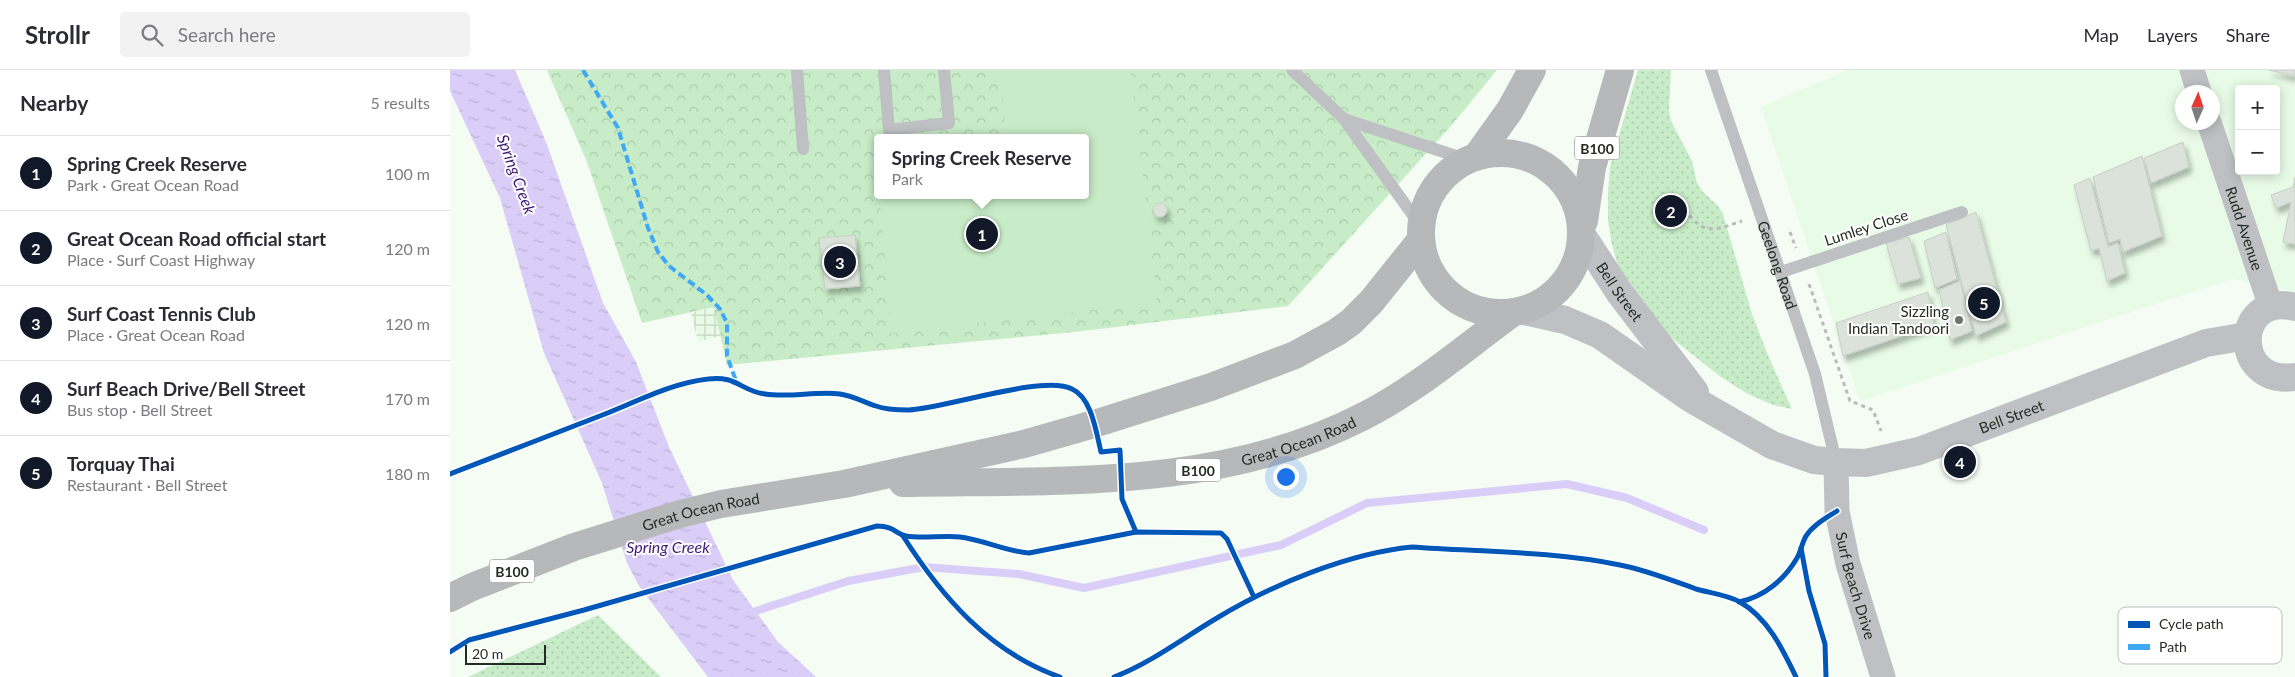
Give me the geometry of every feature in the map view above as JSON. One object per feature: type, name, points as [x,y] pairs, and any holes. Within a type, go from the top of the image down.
[{"type":"main road","name":"B100","points":[[1472,158],[1510,110],[1532,70]]},
{"type":"main road","name":"B100","points":[[1582,232],[1577,205],[1565,184],[1547,167],[1525,156],[1501,152],[1472,158],[1450,170],[1435,186],[1425,205],[1420,233],[1425,262],[1435,281],[1450,296],[1469,307],[1490,313],[1518,312],[1546,301],[1563,286],[1576,266],[1582,232],[1592,167],[1620,70]]},
{"type":"main road","name":"Great Ocean Road","points":[[450,598],[472,587],[621,530],[721,504],[844,484],[1061,434],[1212,387],[1294,355],[1319,343],[1351,322],[1370,302],[1420,233]]},
{"type":"main road","name":"Great Ocean Road","points":[[844,484],[1129,478],[1178,473],[1276,452],[1334,431],[1385,405],[1518,312]]},
{"type":"street","points":[[2192,70],[2197,85]]},
{"type":"street","name":"Rudd Avenue","points":[[2212,130],[2283,307]]},
{"type":"street","name":"Bell Street","points":[[1582,232],[1619,292],[1666,356],[1696,393],[1718,415]]},
{"type":"street","points":[[2283,307],[2259,313],[2251,323],[2248,336],[2248,350],[2253,362],[2263,372],[2274,376],[2295,377]]},
{"type":"street","name":"Bell Street","points":[[1518,312],[1565,320],[1600,335],[1670,385],[1718,415],[1772,445],[1814,460],[1866,463],[1919,451],[2206,343],[2248,336]]},
{"type":"street","name":"Surf Beach Drive","points":[[1836,462],[1837,511],[1848,564],[1883,677]]},
{"type":"lane","points":[[797,70],[803,149]]},
{"type":"lane","points":[[884,70],[889,130],[949,124],[944,70]]},
{"type":"lane","points":[[1292,70],[1344,119],[1420,233]]},
{"type":"lane","name":"Geelong Road","points":[[1711,70],[1762,215],[1820,390],[1836,462]]},
{"type":"lane","points":[[1344,119],[1472,158]]},
{"type":"lane","name":"Lumley Close","points":[[1781,272],[1962,212]]},
{"type":"path","points":[[1664,217],[1665,209],[1675,202],[1700,227],[1710,230],[1762,215]]},
{"type":"shaded area","points":[[1848,70],[2295,70],[2295,292],[2232,279],[1860,401],[1761,107]]},
{"type":"shaded area","points":[[714,307],[721,336],[698,342],[691,313]]},
{"type":"green space","points":[[547,70],[1497,70],[1451,126],[1288,306],[1074,332],[727,365],[714,307],[642,323],[587,162]]},
{"type":"green space","points":[[1000,70],[1131,70],[1157,303],[892,333],[879,199],[1089,199],[1089,134],[1006,134]]},
{"type":"green space","points":[[1638,70],[1671,70],[1669,109],[1671,121],[1692,161],[1697,183],[1723,214],[1752,314],[1792,409],[1773,405],[1746,393],[1721,377],[1674,340],[1653,320],[1618,266],[1608,221],[1610,167]]},
{"type":"green space","points":[[598,615],[661,677],[468,677]]},
{"type":"water","name":"Spring Creek","points":[[450,70],[515,70],[546,142],[603,303],[636,362],[669,447],[733,580],[778,642],[816,677],[708,677],[639,586],[627,563],[602,483],[544,353],[500,198],[450,91]]},
{"type":"building","points":[[2269,70],[2295,70],[2295,76]]},
{"type":"building","points":[[2183,142],[2189,167],[2151,183],[2144,158]]},
{"type":"building","points":[[2142,156],[2162,236],[2123,252],[2120,239],[2109,243],[2093,177]]},
{"type":"building","points":[[2295,177],[2295,244],[2283,242],[2291,202],[2276,208],[2271,195],[2293,187]]},
{"type":"building","points":[[2090,178],[2108,247],[2118,243],[2125,273],[2107,281],[2099,248],[2091,251],[2074,185]]},
{"type":"building","points":[[1160,203],[1165,205],[1167,210],[1165,215],[1160,217],[1155,215],[1153,210],[1155,205]]},
{"type":"building","points":[[1976,212],[2006,322],[1976,336],[1946,225]]},
{"type":"building","points":[[1946,232],[1957,279],[1935,288],[1924,241]]},
{"type":"building","points":[[855,235],[860,286],[825,289],[819,238]]},
{"type":"building","points":[[1909,237],[1921,278],[1898,284],[1886,243]]},
{"type":"building","points":[[1960,281],[1972,331],[1950,340],[1939,290]]},
{"type":"building","points":[[1928,292],[1934,325],[1843,356],[1836,323]]},
{"type":"waterway","points":[[756,611],[848,581],[924,567],[1019,574],[1084,588],[1281,545],[1367,503],[1567,484],[1627,498],[1704,530]]},
{"type":"marked path","points":[[583,70],[618,128],[648,228],[658,252],[669,266],[707,295],[720,309],[727,323],[727,356],[736,381]]},
{"type":"cycle path","points":[[450,474],[655,393],[681,384],[708,379],[725,379],[750,390],[765,394],[840,394],[880,407],[901,410],[926,408],[1018,389],[1059,386],[1072,389],[1079,393],[1084,400],[1092,416],[1101,452],[1120,450],[1122,499],[1136,532]]},
{"type":"cycle path","points":[[1739,602],[1757,596],[1780,580],[1797,558],[1812,528],[1837,511]]},
{"type":"cycle path","points":[[450,652],[469,640],[584,610],[877,526],[888,527],[906,536],[960,537],[1029,553],[1136,532],[1221,533],[1227,539],[1254,597]]},
{"type":"cycle path","points":[[903,536],[934,580],[970,620],[1011,653],[1034,666],[1060,677]]},
{"type":"cycle path","points":[[1114,677],[1154,657],[1238,606],[1311,572],[1363,556],[1412,547],[1542,554],[1594,560],[1639,570],[1730,598],[1750,609],[1767,626],[1774,635],[1796,677]]},
{"type":"cycle path","points":[[1801,548],[1809,591],[1825,644],[1826,677]]},
{"type":"place","name":"Great Ocean Road official start","points":[[1671,211]]},
{"type":"place","name":"Spring Creek Reserve","points":[[982,234]]},
{"type":"place","name":"Surf Coast Tennis Club","points":[[840,262]]},
{"type":"place","name":"Torquay Thai","points":[[1984,303]]},
{"type":"place","name":"Sizzling Indian Tandoori","points":[[1959,320]]},
{"type":"place","name":"Surf Beach Drive/Bell Street","points":[[1960,462]]}]
